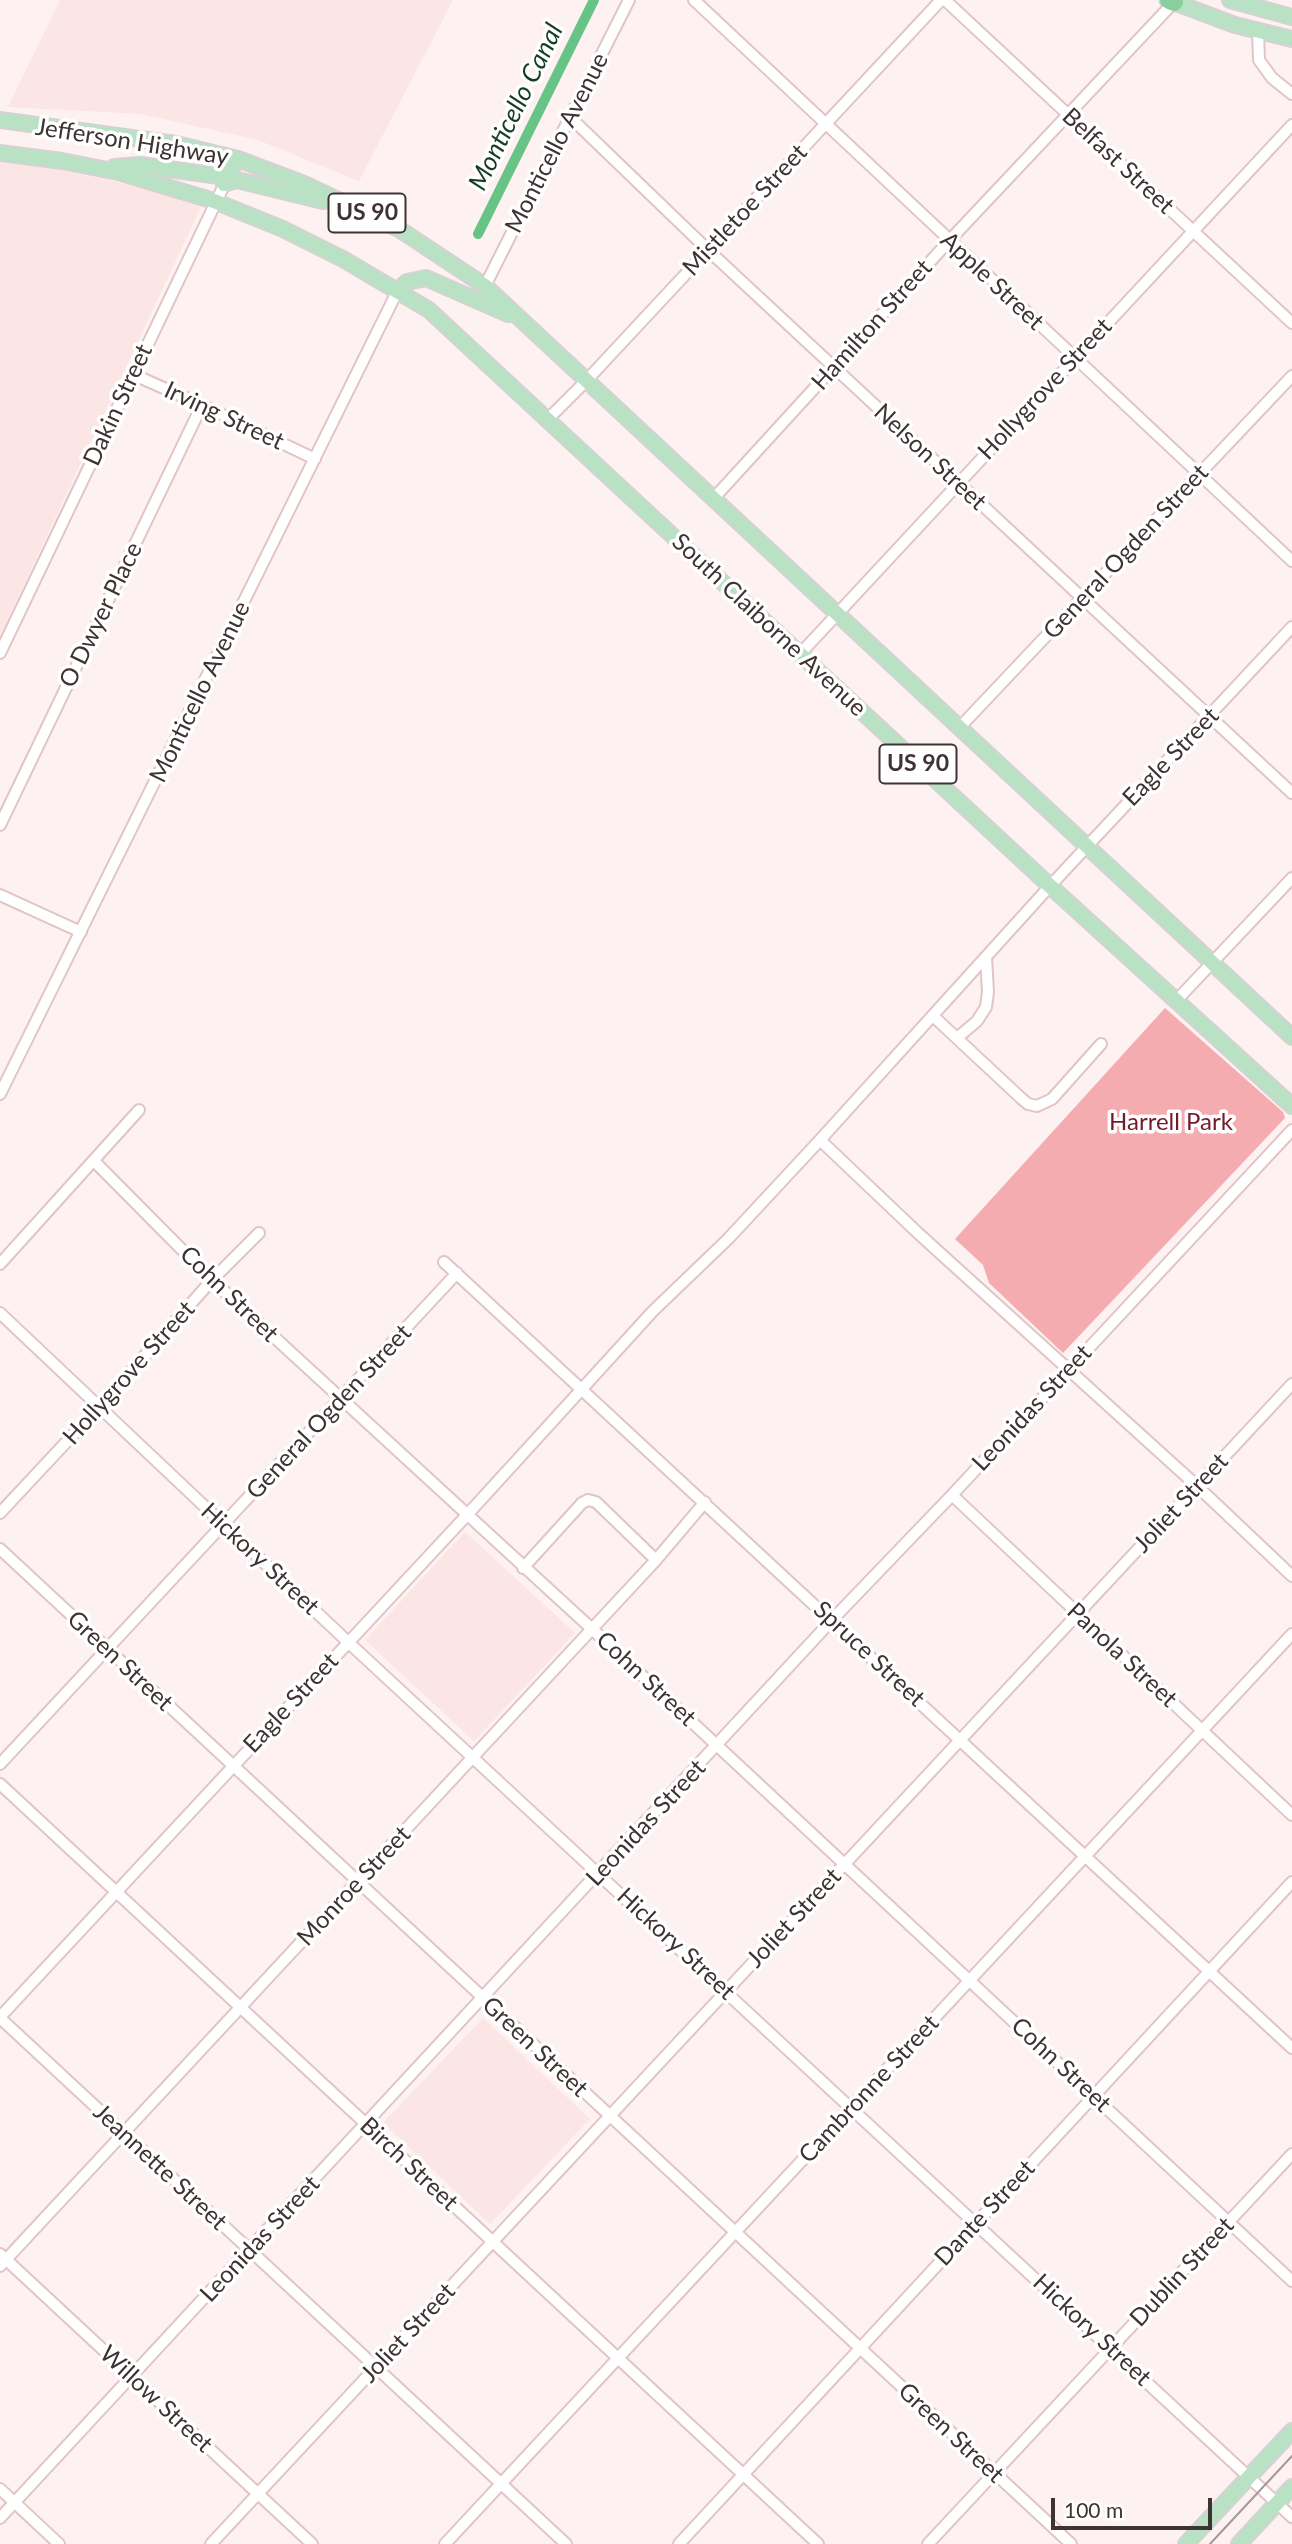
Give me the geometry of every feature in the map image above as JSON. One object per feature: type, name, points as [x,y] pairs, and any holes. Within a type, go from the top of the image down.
[{"type":"main road","points":[[1230,0],[1292,17]]},
{"type":"main road","points":[[1173,1],[1258,31],[1292,39]]},
{"type":"main road","name":"Jefferson Highway","points":[[0,121],[176,144],[236,163],[338,199],[399,229],[485,286]]},
{"type":"main road","name":"Jefferson Highway","points":[[0,153],[106,169],[214,201],[283,229],[398,290]]},
{"type":"main road","points":[[106,169],[140,165],[219,176],[236,163]]},
{"type":"main road","points":[[224,184],[237,180],[323,201],[338,199]]},
{"type":"main road","points":[[398,290],[415,278],[426,278],[518,318]]},
{"type":"main road","name":"US 90","points":[[485,286],[1292,1037]]},
{"type":"main road","name":"South Claiborne Avenue","points":[[398,290],[440,319],[1049,886],[1292,1106]]},
{"type":"main road","points":[[1186,2544],[1292,2431]]},
{"type":"main road","points":[[1239,2544],[1292,2487]]},
{"type":"street","name":"Monticello Avenue","points":[[485,286],[629,0]]},
{"type":"street","name":"Apple Street","points":[[694,0],[706,4],[824,124],[1292,561]]},
{"type":"street","name":"Belfast Street","points":[[943,0],[1292,323]]},
{"type":"street","name":"Mistletoe Street","points":[[548,419],[943,0]]},
{"type":"street","name":"Hamilton Street","points":[[714,498],[1173,1]]},
{"type":"street","points":[[1258,31],[1259,60],[1272,78],[1292,94]]},
{"type":"street","name":"Nelson Street","points":[[570,118],[708,250],[1292,793]]},
{"type":"street","name":"Hollygrove Street","points":[[800,653],[1292,125]]},
{"type":"street","name":"Dakin Street","points":[[0,653],[214,201],[236,163]]},
{"type":"street","name":"Monticello Avenue","points":[[1,1090],[398,290]]},
{"type":"street","name":"Irving Street","points":[[132,374],[315,458]]},
{"type":"street","name":"General Ogden Street","points":[[960,727],[1292,376]]},
{"type":"street","name":"O Dwyer Place","points":[[0,825],[202,405]]},
{"type":"street","name":"Eagle Street","points":[[0,2017],[653,1311],[728,1239],[1049,886],[1292,627]]},
{"type":"street","points":[[1175,1002],[1292,878]]},
{"type":"street","points":[[0,895],[81,932]]},
{"type":"street","points":[[957,1038],[977,1021],[986,1007],[986,957]]},
{"type":"street","points":[[933,1016],[1022,1099],[1037,1106],[1052,1099],[1101,1044]]},
{"type":"street","points":[[0,1264],[139,1110]]},
{"type":"street","name":"Leonidas Street","points":[[0,2518],[832,1620],[952,1496],[1292,1130]]},
{"type":"street","points":[[820,1140],[1292,1576]]},
{"type":"street","name":"Cohn Street","points":[[93,1161],[212,1280],[592,1629],[1292,2281]]},
{"type":"street","name":"Hollygrove Street","points":[[0,1513],[212,1280],[259,1233]]},
{"type":"street","name":"Spruce Street","points":[[444,1262],[1292,2048]]},
{"type":"street","name":"General Ogden Street","points":[[0,1765],[457,1273]]},
{"type":"street","name":"Hickory Street","points":[[0,1313],[348,1642],[1292,2517]]},
{"type":"street","name":"Joliet Street","points":[[211,2544],[1292,1384]]},
{"type":"street","name":"Panola Street","points":[[952,1496],[1292,1815]]},
{"type":"street","points":[[523,1568],[582,1503],[588,1500],[596,1502],[656,1560]]},
{"type":"street","name":"Monroe Street","points":[[2,2260],[241,2008],[656,1560],[705,1502]]},
{"type":"street","name":"Green Street","points":[[0,1549],[1070,2544]]},
{"type":"street","name":"Cambronne Street","points":[[446,2544],[1292,1633]]},
{"type":"street","name":"Birch Street","points":[[0,1784],[818,2544]]},
{"type":"street","name":"Dante Street","points":[[679,2544],[1292,1882]]},
{"type":"street","name":"Jeannette Street","points":[[0,2017],[566,2544]]},
{"type":"street","name":"Dublin Street","points":[[928,2544],[1292,2154]]},
{"type":"street","name":"Willow Street","points":[[2,2260],[132,2376],[312,2544]]},
{"type":"street","points":[[0,2489],[59,2544]]},
{"type":"shaded area","points":[[60,0],[453,0],[359,181],[258,140],[141,114],[8,107]]},
{"type":"shaded area","points":[[0,162],[105,179],[201,207],[0,636]]},
{"type":"shaded area","points":[[465,1532],[575,1633],[474,1741],[365,1640]]},
{"type":"shaded area","points":[[483,2018],[590,2119],[490,2224],[383,2123]]},
{"type":"green space","name":"Harrell Park","points":[[1165,1008],[1283,1112],[1285,1118],[1063,1353],[989,1283],[983,1265],[955,1239]]},
{"type":"waterway","name":"Monticello Canal","points":[[478,234],[594,0]]},
{"type":"tram line","points":[[1210,2544],[1292,2456]]}]
